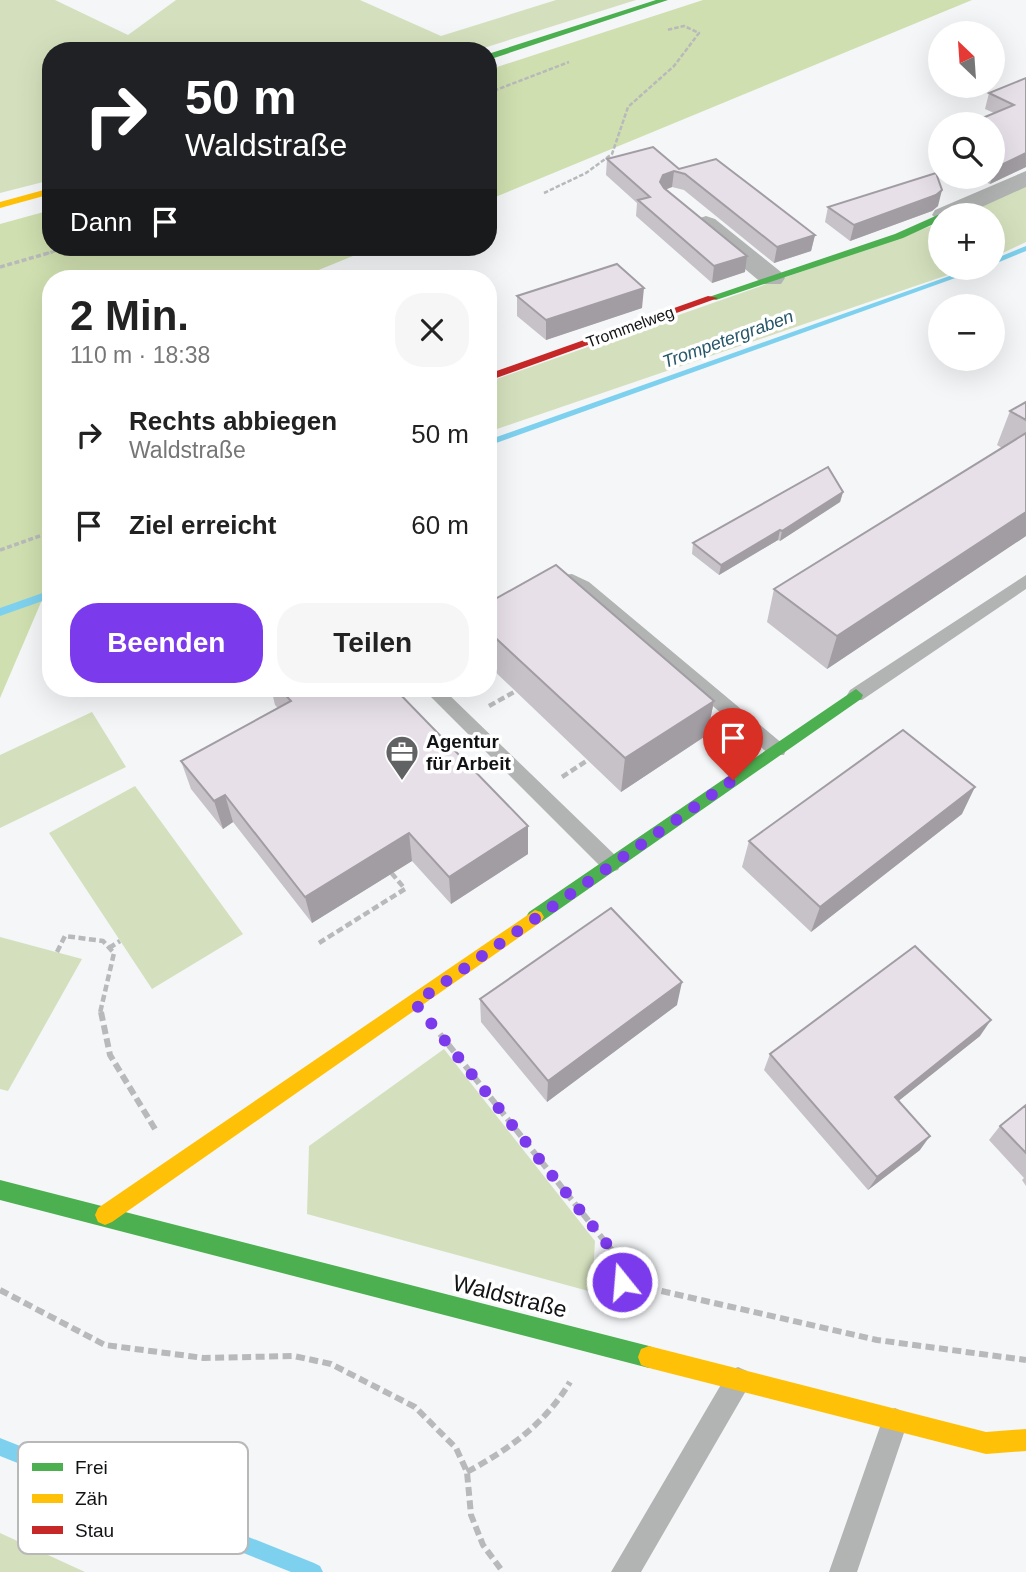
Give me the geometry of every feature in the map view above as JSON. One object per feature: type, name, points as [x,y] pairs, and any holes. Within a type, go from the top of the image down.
[{"type":"street","points":[[497,54],[664,0]]},
{"type":"street","name":"Trommelweg","points":[[971,203],[1026,178]]},
{"type":"street","points":[[0,205],[42,193]]},
{"type":"street","points":[[683,205],[772,278]]},
{"type":"street","name":"Trommelweg","points":[[497,375],[899,236],[928,223]]},
{"type":"street","points":[[105,1215],[415,1003],[856,695]]},
{"type":"street","name":"Waldstraße","points":[[0,1190],[986,1443],[1026,1440]]},
{"type":"lane","points":[[533,588],[552,580],[572,580],[583,586],[777,750]]},
{"type":"lane","points":[[856,695],[1026,581]]},
{"type":"lane","points":[[440,697],[611,864]]},
{"type":"lane","points":[[625,1572],[738,1379]]},
{"type":"lane","points":[[843,1572],[896,1420]]},
{"type":"path","points":[[544,193],[586,173],[612,154],[628,107],[674,66],[699,33],[684,26],[659,33]]},
{"type":"path","points":[[497,90],[571,61]]},
{"type":"path","points":[[0,267],[42,255]]},
{"type":"path","points":[[0,550],[42,535]]},
{"type":"path","points":[[320,943],[405,889],[381,861]]},
{"type":"path","points":[[57,952],[65,936],[103,941],[114,953],[100,1015],[110,1055],[178,1165]]},
{"type":"path","points":[[109,948],[120,941]]},
{"type":"path","points":[[415,1003],[618,1258],[622,1282],[563,1396],[542,1420],[504,1452],[467,1472]]},
{"type":"path","points":[[622,1282],[877,1340],[1026,1360]]},
{"type":"path","points":[[0,1290],[105,1345],[204,1358],[294,1356],[331,1364],[415,1407],[456,1448],[467,1472],[471,1515],[483,1545],[503,1572]]},
{"type":"green space","points":[[0,0],[55,0],[128,35],[176,0],[360,0],[441,36],[556,0],[636,0],[497,44],[42,42],[42,182],[0,193]]},
{"type":"green space","points":[[703,0],[972,0],[497,196],[497,67]]},
{"type":"green space","points":[[1026,183],[1026,242],[1005,252],[1005,203],[982,203]]},
{"type":"green space","points":[[42,212],[42,256],[353,256],[319,270],[42,270],[42,600],[0,698],[0,224]]},
{"type":"green space","points":[[928,227],[928,280],[933,280],[497,429],[497,379]]},
{"type":"green space","points":[[92,712],[126,767],[0,828],[0,755]]},
{"type":"green space","points":[[135,786],[243,934],[152,989],[49,833]]},
{"type":"green space","points":[[0,937],[82,959],[8,1091],[0,1089]]},
{"type":"green space","points":[[444,1049],[595,1241],[592,1292],[307,1214],[309,1146]]},
{"type":"green space","points":[[0,1533],[18,1541],[18,1554],[46,1554],[85,1572],[0,1572]]},
{"type":"building","points":[[1026,78],[1026,153],[1005,163],[1005,112],[997,112],[1014,105],[999,98],[1005,98],[1005,87]]},
{"type":"building","points":[[653,147],[679,169],[716,159],[815,235],[777,247],[685,174],[674,171],[663,175],[660,182],[664,188],[747,256],[714,266],[638,200],[650,197],[607,159]]},
{"type":"building","points":[[928,176],[928,189],[942,190],[936,195],[854,225],[828,207]]},
{"type":"building","points":[[617,264],[644,288],[546,320],[517,296]]},
{"type":"building","points":[[1026,402],[1026,420],[1010,411]]},
{"type":"building","points":[[1026,433],[1026,512],[837,636],[774,589]]},
{"type":"building","points":[[828,467],[843,492],[782,531],[721,565],[693,543]]},
{"type":"building","points":[[556,565],[714,701],[625,758],[497,639],[497,598]]},
{"type":"building","points":[[287,697],[403,697],[528,826],[449,877],[409,833],[305,897],[225,795],[214,801],[181,761],[291,701]]},
{"type":"building","points":[[903,730],[975,787],[820,907],[749,841]]},
{"type":"building","points":[[611,908],[682,982],[548,1081],[480,999]]},
{"type":"building","points":[[915,946],[991,1020],[895,1097],[930,1136],[877,1177],[770,1054]]},
{"type":"building","points":[[1026,1105],[1026,1153],[1000,1126]]},
{"type":"waterway","name":"Trompetergraben","points":[[1005,257],[1026,248]]},
{"type":"waterway","name":"Trompetergraben","points":[[497,440],[945,280]]},
{"type":"waterway","name":"Trompetergraben","points":[[0,612],[42,597]]},
{"type":"waterway","name":"Trompetergraben","points":[[0,1447],[18,1454]]},
{"type":"waterway","name":"Trompetergraben","points":[[248,1546],[314,1572]]},
{"type":"traffic: fast","points":[[497,54],[664,0]]},
{"type":"traffic: fast","points":[[712,298],[899,236],[928,223]]},
{"type":"traffic: fast","points":[[535,917],[856,695]]},
{"type":"traffic: fast","points":[[0,1190],[649,1357]]},
{"type":"traffic: slow","points":[[0,205],[42,193]]},
{"type":"traffic: slow","points":[[105,1215],[535,917]]},
{"type":"traffic: slow","points":[[649,1357],[986,1443],[1026,1440]]},
{"type":"traffic: jam","points":[[497,375],[712,298]]},
{"type":"place","name":"Agentur für Arbeit","points":[[402,782]]},
{"type":"route","points":[[622,1282],[618,1258],[415,1003],[733,780]]}]
